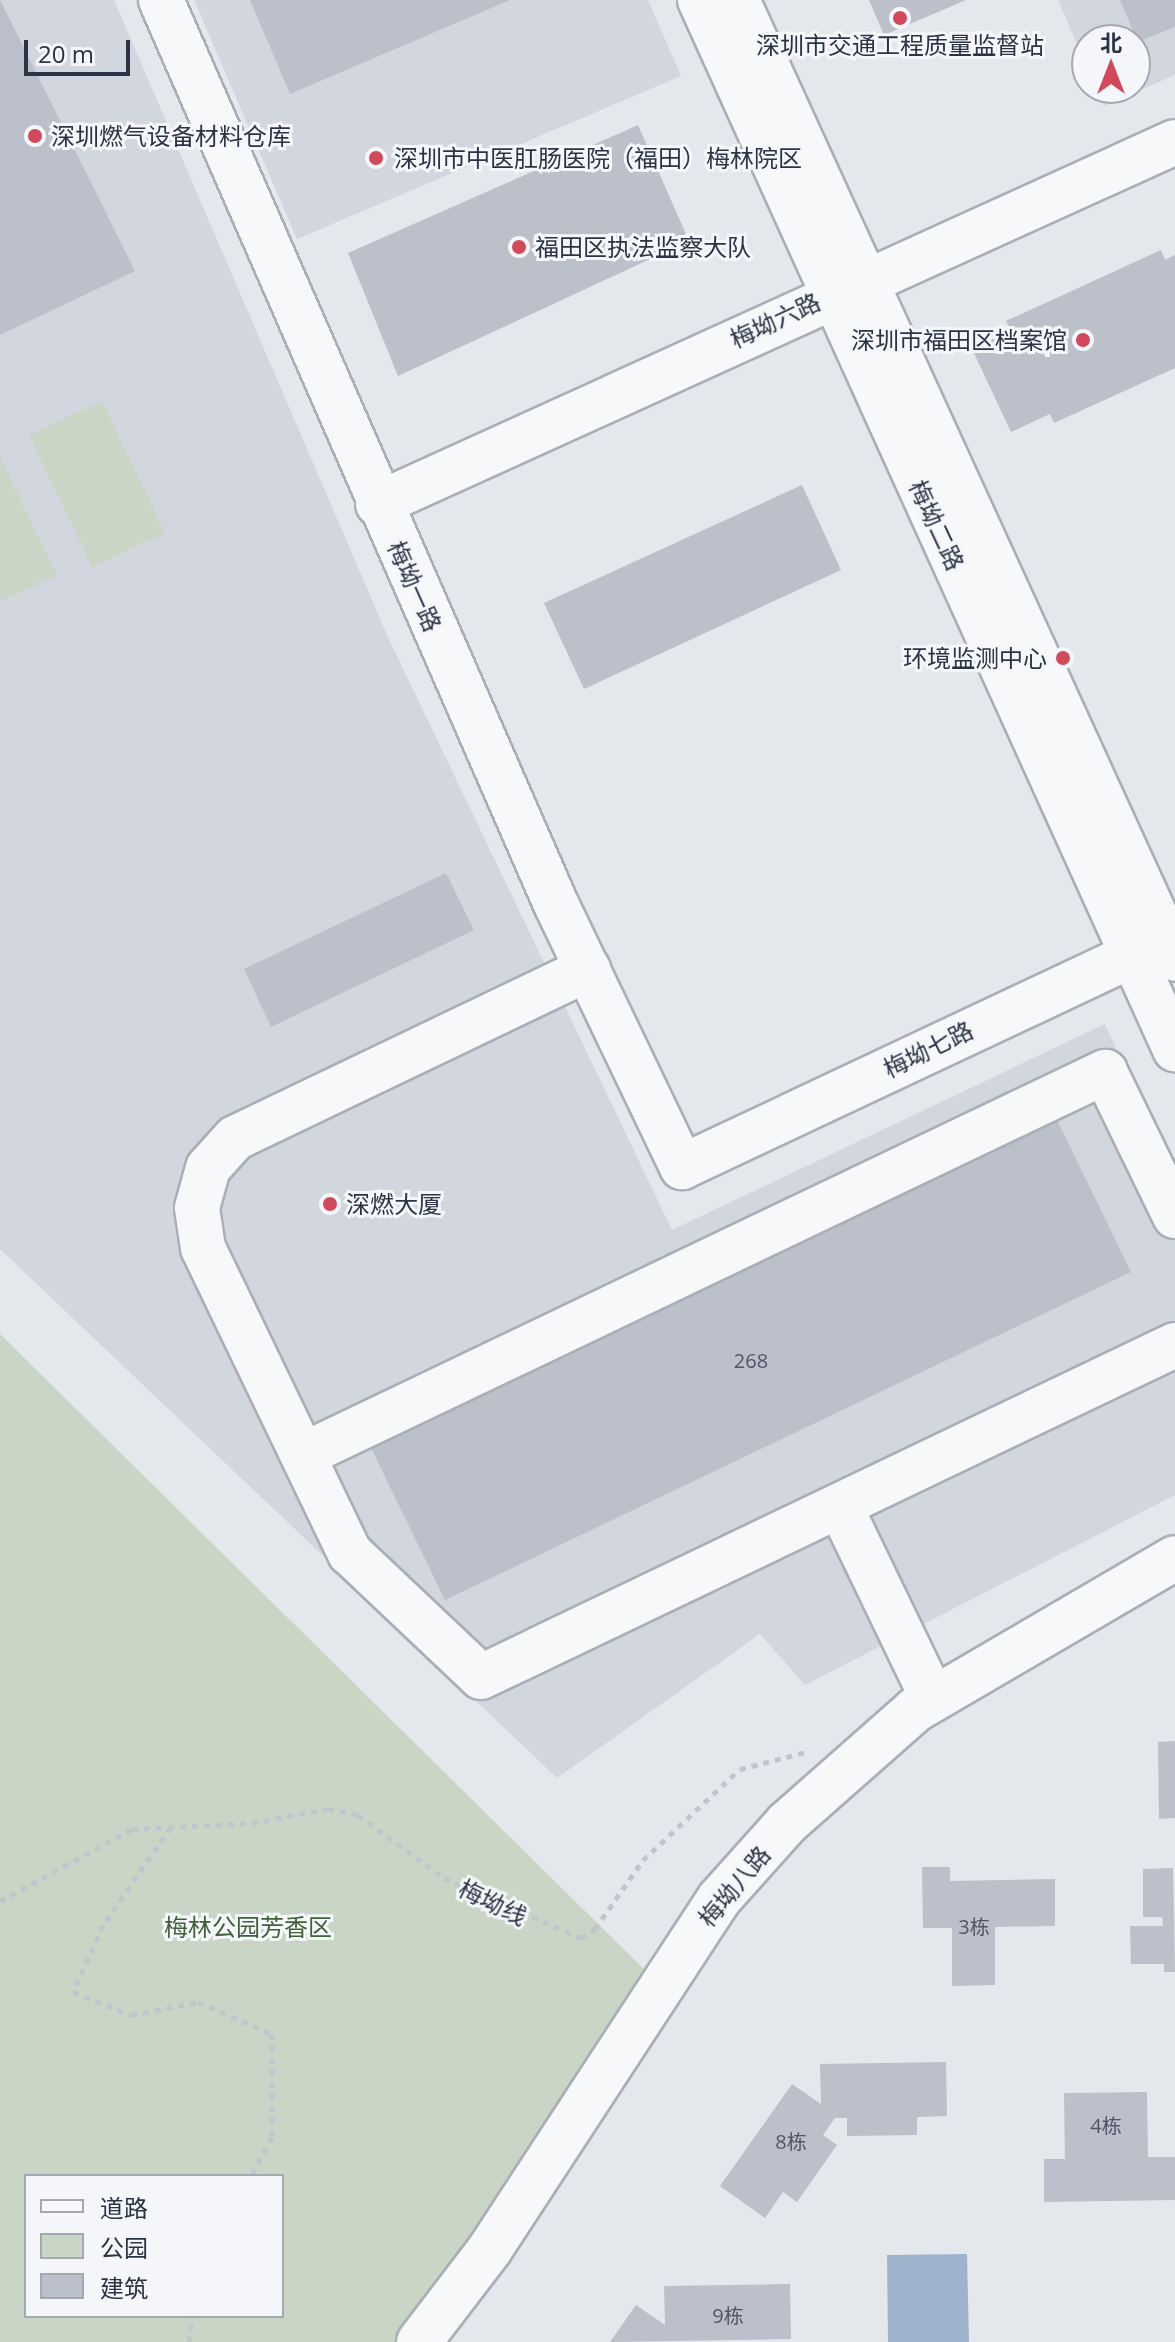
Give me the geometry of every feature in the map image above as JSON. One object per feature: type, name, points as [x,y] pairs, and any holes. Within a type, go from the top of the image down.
[{"type":"street","name":"梅坳一路","points":[[161,0],[378,504],[588,969],[682,1167]]},
{"type":"street","name":"梅坳二路","points":[[700,0],[850,286],[1162,947],[1175,1049]]},
{"type":"street","name":"梅坳二路","points":[[737,0],[850,286]]},
{"type":"street","name":"梅坳六路","points":[[378,504],[850,286],[1175,142]]},
{"type":"street","name":"梅坳七路","points":[[682,1167],[1162,947]]},
{"type":"street","points":[[588,969],[235,1138],[208,1168],[197,1208],[203,1248],[350,1553],[481,1677],[1175,1345]]},
{"type":"street","points":[[303,1455],[1105,1072],[1175,1216]]},
{"type":"street","points":[[840,1506],[933,1699]]},
{"type":"street","name":"梅坳八路","points":[[419,2342],[490,2249],[719,1899],[787,1823],[933,1699],[1175,1558]]},
{"type":"path","name":"梅坳线","points":[[0,1901],[132,1829],[252,1823],[328,1809],[358,1815],[444,1878],[581,1938],[595,1929],[643,1860],[740,1769],[823,1752]]},
{"type":"path","points":[[172,1826],[103,1925],[73,1992],[131,2015],[198,2002],[272,2034],[272,2137],[252,2174]]},
{"type":"path","points":[[189,2342],[192,2318]]},
{"type":"shaded area","name":"深燃大厦","points":[[0,0],[114,0],[387,635],[672,1230],[1105,1024],[1175,1179],[1175,1495],[805,1685],[760,1634],[557,1778],[0,1249]]},
{"type":"shaded area","name":"深圳市中医肛肠医院（福田）梅林院区","points":[[194,0],[648,0],[681,76],[297,239]]},
{"type":"shaded area","points":[[1058,0],[1175,0],[1175,75],[1151,85],[1151,24],[1071,24],[1071,30]]},
{"type":"green space","points":[[102,401],[165,533],[92,567],[29,435]]},
{"type":"green space","points":[[0,457],[57,575],[2,601],[0,598]]},
{"type":"green space","name":"梅林公园芳香区","points":[[0,1334],[659,1984],[419,2342],[0,2342]]},
{"type":"water","points":[[967,2254],[969,2342],[888,2342],[887,2255]]},
{"type":"building","name":"深圳燃气设备材料仓库","points":[[0,0],[135,271],[0,335]]},
{"type":"building","points":[[250,0],[510,0],[290,94]]},
{"type":"building","name":"深圳市交通工程质量监督站","points":[[869,0],[966,0],[884,35]]},
{"type":"building","points":[[1120,0],[1175,0],[1175,27],[1151,37],[1151,24],[1130,24]]},
{"type":"building","name":"福田区执法监察大队","points":[[638,125],[689,241],[398,376],[348,253]]},
{"type":"building","name":"深圳市福田区档案馆","points":[[1161,250],[1165,260],[1175,255],[1175,368],[1054,423],[1050,414],[1011,432],[972,349],[1011,331],[1006,321]]},
{"type":"building","points":[[802,485],[841,570],[584,689],[544,603]]},
{"type":"building","points":[[446,873],[474,930],[271,1027],[244,969]]},
{"type":"building","points":[[1057,1120],[1131,1272],[445,1600],[371,1448]]},
{"type":"building","points":[[1175,1741],[1175,1818],[1159,1819],[1158,1742]]},
{"type":"building","points":[[922,1867],[950,1867],[950,1881],[1055,1879],[1055,1926],[995,1927],[995,1985],[952,1986],[952,1928],[923,1928]]},
{"type":"building","points":[[1173,1868],[1175,1972],[1164,1972],[1164,1964],[1131,1964],[1130,1926],[1163,1926],[1162,1917],[1143,1917],[1143,1869]]},
{"type":"building","points":[[946,2062],[947,2116],[917,2117],[917,2135],[847,2136],[847,2118],[835,2118],[823,2135],[837,2145],[797,2202],[783,2192],[765,2218],[720,2186],[792,2084],[821,2104],[820,2064]]},
{"type":"building","points":[[1147,2092],[1148,2157],[1175,2157],[1175,2200],[1044,2202],[1044,2159],[1065,2159],[1064,2093]]},
{"type":"building","points":[[790,2284],[791,2339],[610,2342],[636,2305],[665,2325],[664,2286]]},
{"type":"place","name":"深圳市交通工程质量监督站","points":[[900,18]]},
{"type":"place","name":"深圳燃气设备材料仓库","points":[[35,136]]},
{"type":"place","name":"深圳市中医肛肠医院（福田）梅林院区","points":[[376,158]]},
{"type":"place","name":"福田区执法监察大队","points":[[519,247]]},
{"type":"place","name":"深圳市福田区档案馆","points":[[1083,340]]},
{"type":"place","name":"环境监测中心","points":[[1063,658]]},
{"type":"place","name":"深燃大厦","points":[[330,1204]]}]
